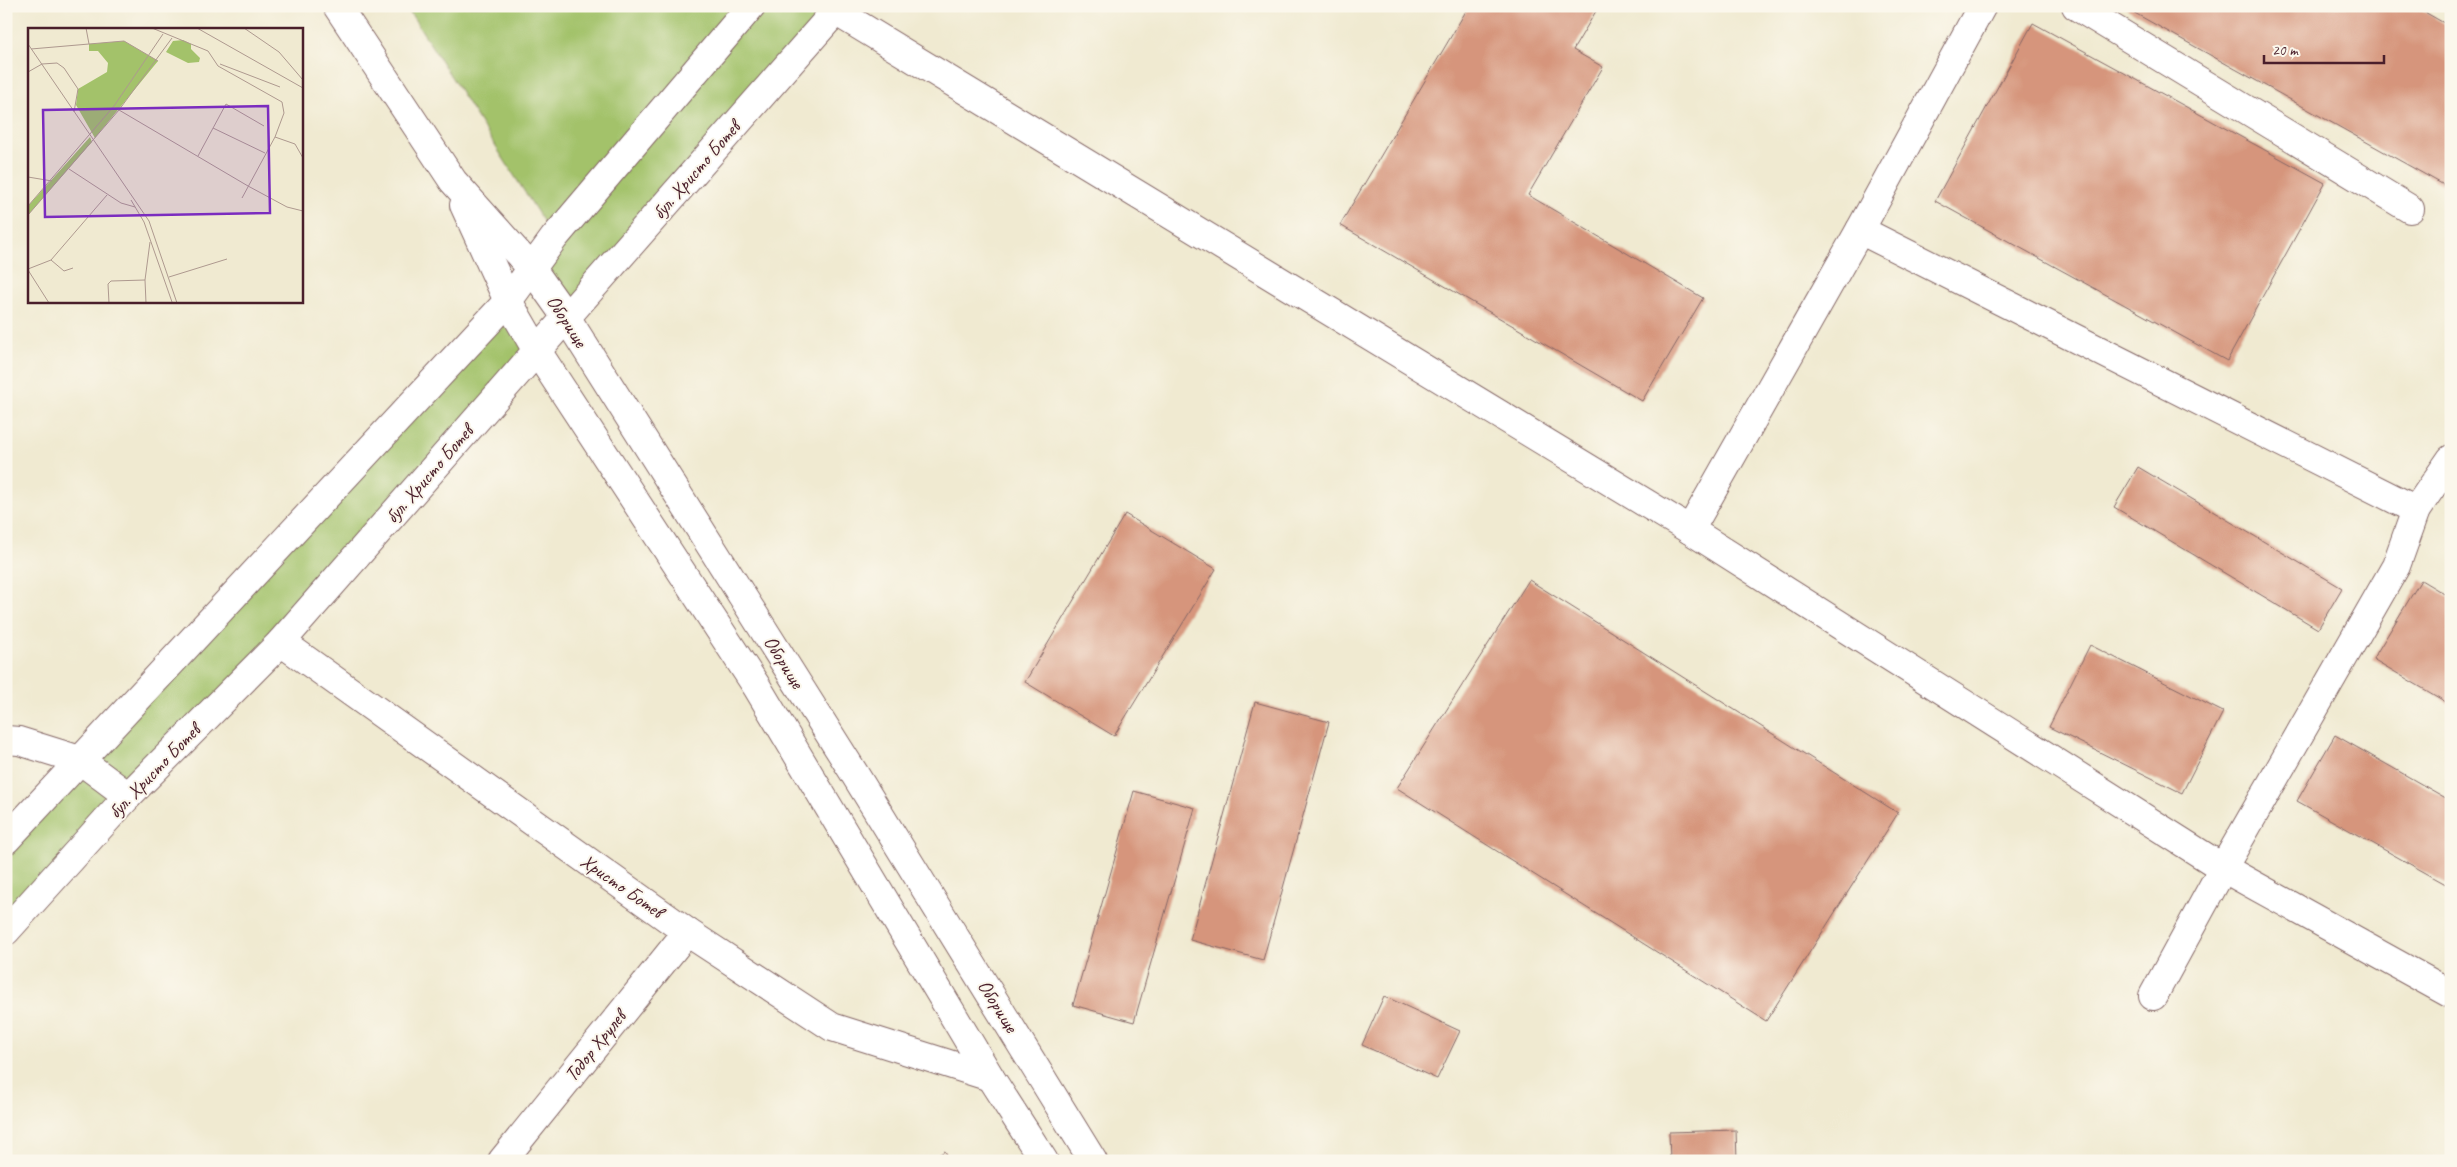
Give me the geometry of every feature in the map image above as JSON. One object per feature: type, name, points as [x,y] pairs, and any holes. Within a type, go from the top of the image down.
[{"type":"street","points":[[6,840],[508,301],[554,238],[751,6]]},
{"type":"street","points":[[1690,530],[1860,230],[1982,6]]},
{"type":"street","points":[[2076,6],[2410,209]]},
{"type":"street","points":[[834,8],[1690,530],[2222,868],[2451,994]]},
{"type":"street","name":"бул. Христо Ботев","points":[[6,931],[128,796],[281,642],[537,351],[834,8]]},
{"type":"street","name":"Оборище","points":[[345,11],[453,181],[508,301],[537,351],[757,687],[990,1077],[1044,1161]]},
{"type":"street","name":"Оборище","points":[[453,181],[532,269],[566,317],[860,781],[1093,1161]]},
{"type":"street","points":[[1860,230],[2416,510]]},
{"type":"street","points":[[2153,996],[2222,868],[2396,566],[2416,510],[2451,459]]},
{"type":"street","name":"Христо Ботев","points":[[281,642],[688,932],[832,1027],[990,1077]]},
{"type":"street","points":[[6,740],[19,741],[80,760],[128,796]]},
{"type":"street","name":"Тодор Хрулев","points":[[502,1161],[688,932]]},
{"type":"green space","points":[[406,6],[840,6],[566,317],[532,269],[554,238]]},
{"type":"green space","points":[[508,301],[537,351],[6,931],[6,840]]},
{"type":"building","points":[[1469,6],[1599,6],[1573,50],[1603,67],[1528,195],[1703,298],[1642,401],[1340,225]]},
{"type":"building","points":[[2122,6],[2414,6],[2451,27],[2451,189]]},
{"type":"building","points":[[2033,23],[2325,183],[2227,361],[1935,201]]},
{"type":"building","points":[[2138,467],[2342,588],[2318,629],[2114,507]]},
{"type":"building","points":[[1125,514],[1216,569],[1114,736],[1025,682]]},
{"type":"building","points":[[1529,580],[1898,813],[1766,1021],[1397,788]]},
{"type":"building","points":[[2421,580],[2451,598],[2451,705],[2373,659]]},
{"type":"building","points":[[2090,645],[2223,712],[2182,793],[2049,727]]},
{"type":"building","points":[[1255,702],[1329,722],[1263,960],[1190,940]]},
{"type":"building","points":[[2335,735],[2451,801],[2451,887],[2297,801]]},
{"type":"building","points":[[1134,791],[1195,808],[1134,1022],[1073,1005]]},
{"type":"building","points":[[1384,996],[1460,1031],[1437,1079],[1362,1045]]},
{"type":"building","points":[[1736,1130],[1737,1161],[1670,1161],[1669,1132]]},
{"type":"building","points":[[945,1151],[950,1161],[928,1161]]}]
